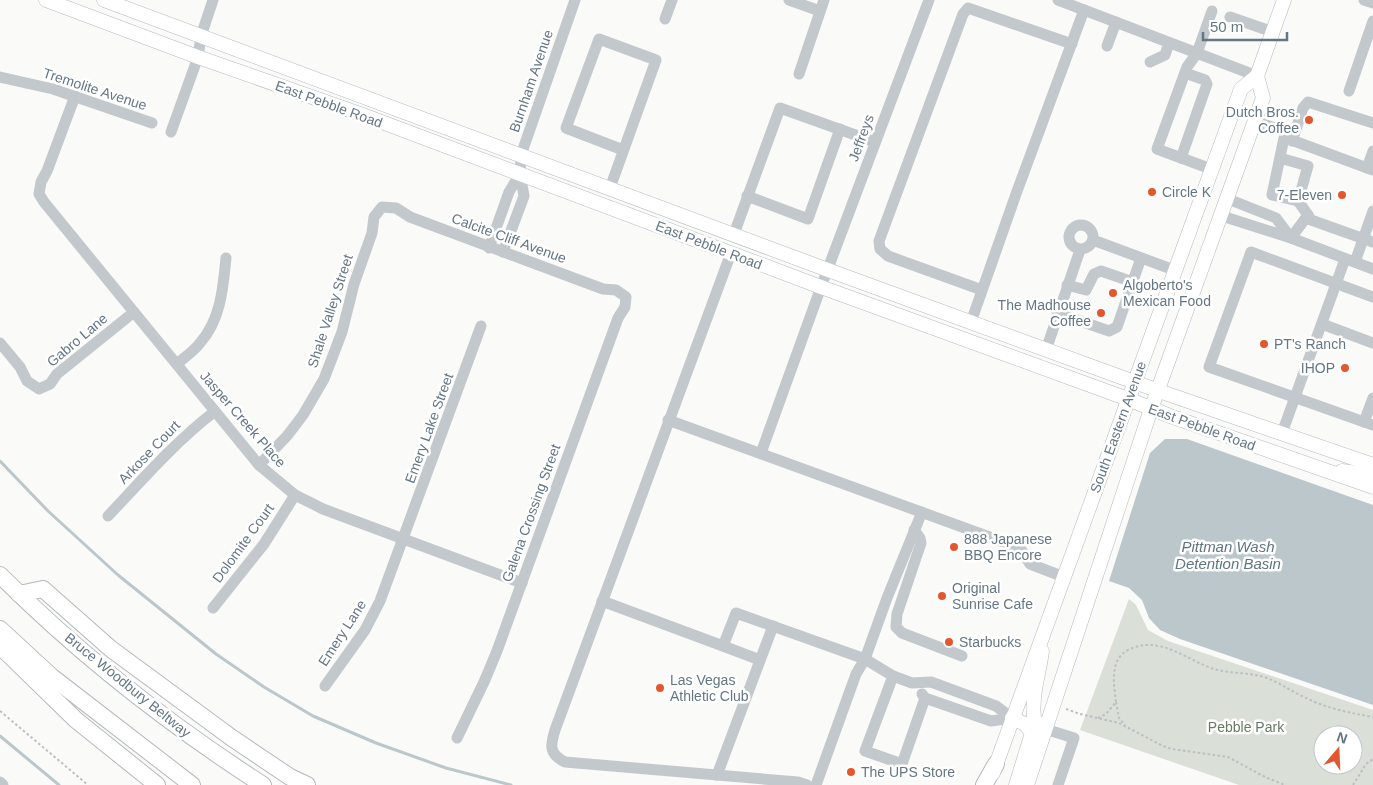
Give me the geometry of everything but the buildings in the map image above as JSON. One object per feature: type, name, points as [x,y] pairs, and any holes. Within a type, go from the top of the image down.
[{"type":"highway","name":"Bruce Woodbury Beltway","points":[[0,575],[94,660],[154,708],[229,763],[263,785]]},
{"type":"highway","points":[[19,594],[43,589],[111,649],[232,738],[290,777],[307,785]]},
{"type":"highway","points":[[0,629],[52,677],[192,785]]},
{"type":"highway","points":[[0,646],[76,720],[156,785]]},
{"type":"highway","points":[[984,785],[996,764]]},
{"type":"main road","name":"East Pebble Road","points":[[46,0],[198,57],[363,115],[1151,409],[1373,487]]},
{"type":"main road","name":"East Pebble Road","points":[[104,0],[1046,350],[1373,465]]},
{"type":"main road","name":"South Eastern Avenue","points":[[988,785],[1241,89],[1257,76],[1284,0]]},
{"type":"main road","name":"South Eastern Avenue","points":[[1027,785],[1151,409],[1264,98],[1257,76]]},
{"type":"main road","points":[[1324,470],[1373,475]]},
{"type":"main road","points":[[1045,626],[1040,668],[1032,697],[1034,720],[1045,729]]},
{"type":"main road","points":[[1012,718],[1025,724],[1032,733],[1016,785]]},
{"type":"street","points":[[171,132],[198,57],[201,36],[213,0]]},
{"type":"street","name":"Burnham Avenue","points":[[503,252],[524,196],[520,174],[521,155],[575,0]]},
{"type":"street","points":[[665,19],[672,0]]},
{"type":"street","points":[[789,0],[822,5],[799,74]]},
{"type":"street","name":"Jeffreys","points":[[761,453],[929,0]]},
{"type":"street","points":[[1058,0],[1257,76]]},
{"type":"street","points":[[1364,0],[1373,3]]},
{"type":"street","points":[[982,290],[888,256],[880,249],[879,241],[963,14],[968,8],[1072,44]]},
{"type":"street","points":[[971,322],[1084,10]]},
{"type":"street","points":[[1211,169],[1157,150],[1187,67],[1197,53],[1212,11]]},
{"type":"street","points":[[1230,17],[1273,32]]},
{"type":"street","points":[[1349,91],[1373,21]]},
{"type":"street","points":[[1107,46],[1116,22]]},
{"type":"street","points":[[610,188],[656,60],[599,39],[566,128],[623,150]]},
{"type":"street","points":[[1150,62],[1165,55],[1170,43]]},
{"type":"street","points":[[1181,158],[1207,84],[1205,80],[1185,73]]},
{"type":"street","name":"Tremolite Avenue","points":[[0,77],[39,85],[152,123]]},
{"type":"street","name":"Jasper Creek Place","points":[[75,96],[48,170],[41,182],[39,194],[214,412],[259,465],[295,494],[323,508],[522,583]]},
{"type":"street","points":[[1368,240],[1311,220],[1298,201],[1272,195],[1280,158],[1303,108],[1308,102],[1373,123]]},
{"type":"street","points":[[734,234],[780,108],[876,142]]},
{"type":"street","points":[[1255,120],[1286,132],[1288,139]]},
{"type":"street","points":[[747,196],[808,218],[840,129]]},
{"type":"street","points":[[1288,139],[1370,169],[1373,151]]},
{"type":"street","points":[[1280,158],[1308,166],[1298,201]]},
{"type":"street","points":[[489,248],[509,192],[520,174]]},
{"type":"street","points":[[1228,200],[1276,218],[1291,238]]},
{"type":"street","name":"Calcite Cliff Avenue","points":[[382,207],[396,208],[410,217],[489,248],[603,289],[616,290],[626,297]]},
{"type":"street","name":"Shale Valley Street","points":[[259,465],[304,415],[324,378],[342,332],[354,284],[372,233],[374,217],[382,207]]},
{"type":"street","points":[[1282,433],[1336,283],[1350,260],[1368,240],[1373,211]]},
{"type":"street","points":[[1291,238],[1308,215]]},
{"type":"street","points":[[1222,216],[1291,238],[1373,269]]},
{"type":"street","points":[[1077,225],[1086,226],[1092,232],[1093,240],[1089,247],[1080,250],[1073,247],[1068,240],[1068,235],[1073,227],[1077,225]]},
{"type":"street","points":[[1093,240],[1174,270]]},
{"type":"street","points":[[1046,350],[1080,250]]},
{"type":"street","points":[[1373,297],[1251,252],[1208,367],[1369,424],[1373,398]]},
{"type":"street","points":[[731,253],[551,741],[551,749],[564,762],[798,782],[807,785]]},
{"type":"street","points":[[177,364],[199,345],[211,326],[223,294],[226,258]]},
{"type":"street","points":[[1057,314],[1108,331],[1117,327],[1141,258]]},
{"type":"street","points":[[1067,286],[1086,290],[1094,274],[1100,271],[1133,282]]},
{"type":"street","name":"Galena Crossing Street","points":[[458,738],[491,667],[618,318],[626,307],[626,297]]},
{"type":"street","name":"Gabro Lane","points":[[0,343],[20,368],[27,381],[40,389],[50,384],[58,374],[134,312]]},
{"type":"street","points":[[1322,324],[1373,343]]},
{"type":"street","name":"Emery Lake Street","points":[[404,540],[481,326]]},
{"type":"street","name":"Arkose Court","points":[[108,516],[170,450],[193,428],[214,412]]},
{"type":"street","points":[[668,420],[1020,548],[1030,564],[1064,577]]},
{"type":"street","name":"Dolomite Court","points":[[213,608],[264,544],[295,494]]},
{"type":"street","points":[[816,785],[856,674],[865,660],[887,598],[922,512]]},
{"type":"street","points":[[914,530],[921,543],[897,614],[896,627],[902,633],[962,656]]},
{"type":"street","name":"Emery Lane","points":[[326,686],[373,616],[388,584],[404,540]]},
{"type":"street","points":[[602,601],[760,660]]},
{"type":"street","points":[[723,646],[736,613],[865,660],[893,676],[912,683],[931,682],[996,706],[1012,718]]},
{"type":"street","points":[[717,775],[773,626]]},
{"type":"street","points":[[893,676],[865,751],[902,764],[926,698]]},
{"type":"street","points":[[912,683],[926,698],[991,721],[1012,718]]},
{"type":"street","points":[[1045,729],[1074,738],[1058,785]]},
{"type":"street","points":[[0,782],[3,785]]},
{"type":"path","points":[[1126,726],[1119,718],[1116,702],[1114,672],[1116,663],[1120,656],[1127,651],[1150,645],[1178,652],[1212,668],[1265,678],[1280,684],[1304,698],[1331,708],[1373,717]]},
{"type":"path","points":[[1098,718],[1106,714],[1116,702]]},
{"type":"path","points":[[1064,708],[1126,726],[1172,749],[1228,757],[1265,777],[1285,785]]},
{"type":"path","points":[[0,711],[88,785]]},
{"type":"path","points":[[1353,785],[1366,764],[1373,758]]},
{"type":"green space","name":"Pebble Park","points":[[1129,599],[1136,605],[1148,630],[1168,641],[1373,710],[1373,785],[1239,785],[1080,730]]},
{"type":"water","name":"Pittman Wash Detention Basin","points":[[1165,439],[1187,439],[1373,505],[1373,705],[1180,639],[1160,630],[1149,618],[1142,600],[1129,588],[1109,581],[1150,453]]},
{"type":"waterway","points":[[0,461],[48,511],[118,575],[216,654],[264,687],[313,716],[376,743],[446,768],[511,785]]},
{"type":"waterway","points":[[0,736],[59,785]]},
{"type":"place","name":"Dutch Bros. Coffee","points":[[1309,120]]},
{"type":"place","name":"Circle K","points":[[1152,192]]},
{"type":"place","name":"7-Eleven","points":[[1342,195]]},
{"type":"place","name":"Algoberto's Mexican Food","points":[[1113,293]]},
{"type":"place","name":"The Madhouse Coffee","points":[[1101,313]]},
{"type":"place","name":"PT's Ranch","points":[[1264,344]]},
{"type":"place","name":"IHOP","points":[[1345,368]]},
{"type":"place","name":"888 Japanese BBQ Encore","points":[[954,547]]},
{"type":"place","name":"Original Sunrise Cafe","points":[[942,596]]},
{"type":"place","name":"Starbucks","points":[[949,642]]},
{"type":"place","name":"Las Vegas Athletic Club","points":[[660,688]]},
{"type":"place","name":"The UPS Store","points":[[851,772]]}]
